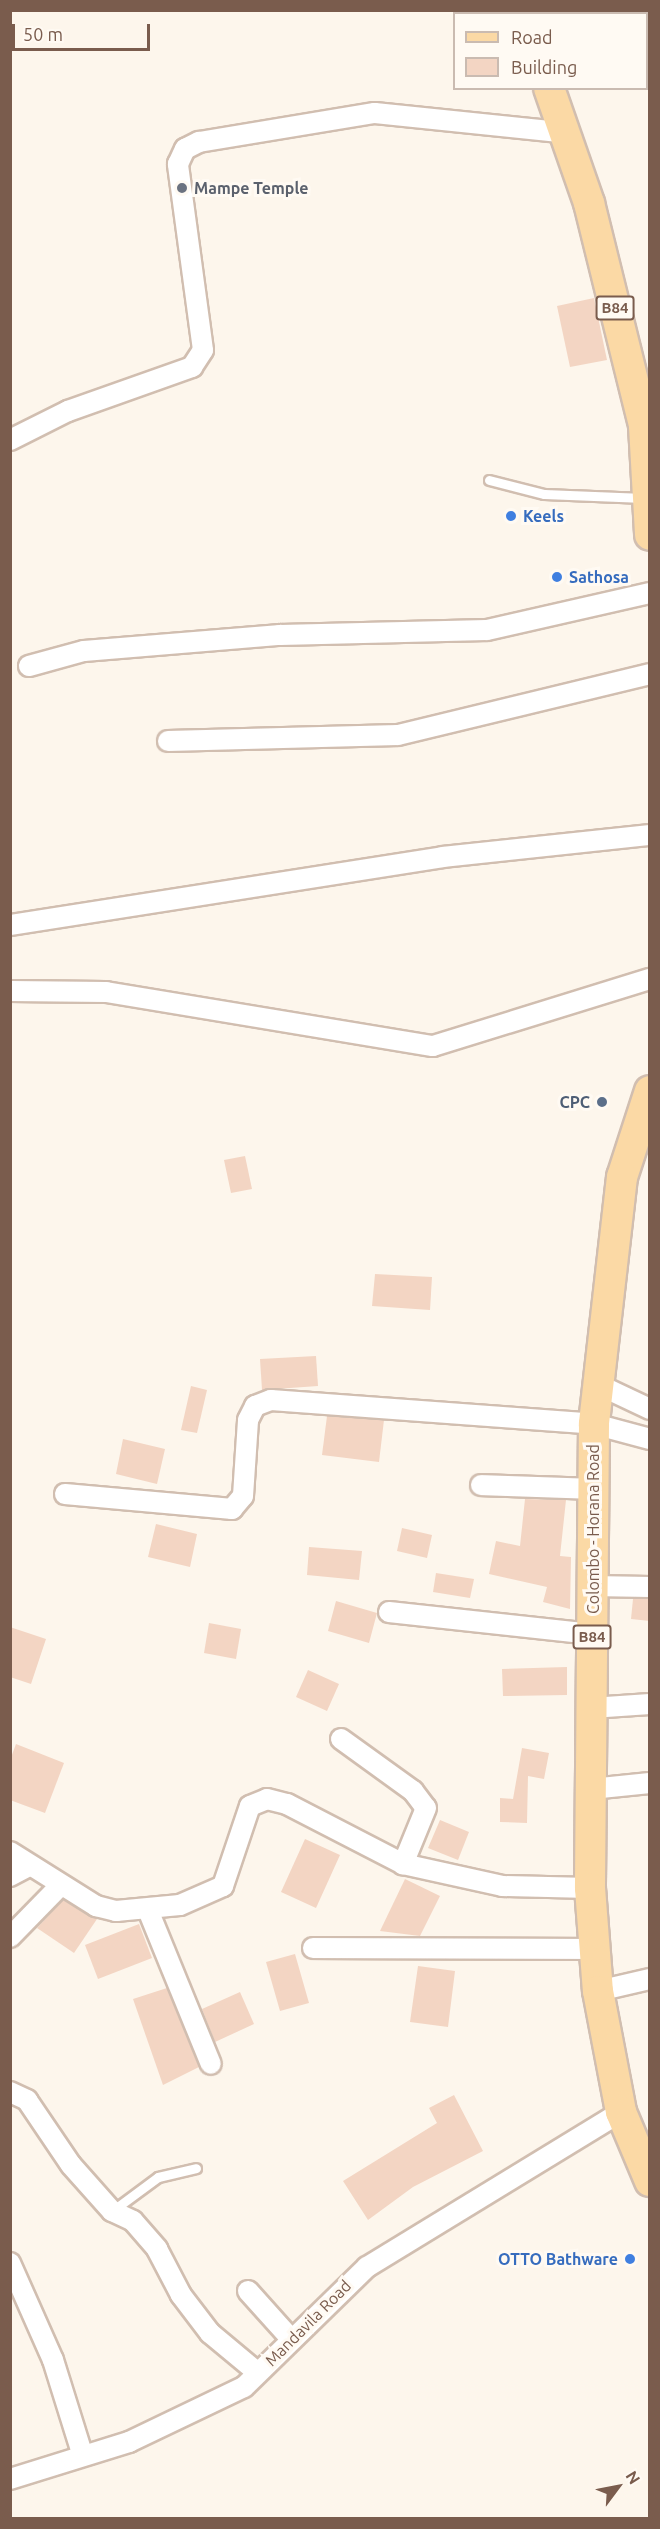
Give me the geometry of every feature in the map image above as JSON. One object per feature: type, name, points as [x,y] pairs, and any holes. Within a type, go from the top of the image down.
[{"type":"main road","name":"B84","points":[[550,90],[569,133],[644,426],[650,535]]},
{"type":"main road","name":"Colombo - Horana Road","points":[[650,1091],[622,1177],[597,1384],[593,1489],[590,1888],[598,1991],[621,2112],[650,2181]]},
{"type":"street","points":[[10,440],[68,411],[192,367],[203,350],[178,164],[185,149],[199,142],[375,113],[569,133]]},
{"type":"street","points":[[29,666],[84,651],[280,635],[487,630],[650,593]]},
{"type":"street","points":[[168,741],[398,735],[650,674]]},
{"type":"street","points":[[10,925],[443,857],[650,835]]},
{"type":"street","points":[[10,991],[106,992],[433,1046],[650,979]]},
{"type":"street","points":[[597,1384],[650,1409]]},
{"type":"street","points":[[65,1494],[232,1509],[243,1496],[248,1420],[255,1406],[270,1400],[594,1424],[650,1439]]},
{"type":"street","points":[[481,1485],[593,1489]]},
{"type":"street","points":[[592,1586],[650,1587]]},
{"type":"street","points":[[389,1612],[592,1634]]},
{"type":"street","points":[[591,1708],[650,1704]]},
{"type":"street","points":[[341,1739],[413,1791],[426,1808],[403,1864]]},
{"type":"street","points":[[591,1789],[650,1784]]},
{"type":"street","points":[[10,1852],[59,1887],[116,1911],[148,1910],[180,1905],[223,1886],[250,1806],[258,1800],[287,1804],[403,1864],[502,1886],[590,1888]]},
{"type":"street","points":[[10,1876],[29,1866]]},
{"type":"street","points":[[10,1937],[59,1887]]},
{"type":"street","points":[[148,1910],[211,2064]]},
{"type":"street","points":[[313,1948],[594,1949]]},
{"type":"street","points":[[598,1991],[650,1979]]},
{"type":"street","points":[[10,2092],[27,2100],[71,2165],[112,2211],[133,2221],[157,2249],[181,2295],[210,2333],[258,2373]]},
{"type":"street","name":"Mandavila Road","points":[[11,2478],[163,2427],[244,2387],[367,2266],[621,2112]]},
{"type":"street","points":[[10,2263],[53,2360],[82,2453]]},
{"type":"street","points":[[248,2291],[291,2339]]},
{"type":"lane","points":[[489,480],[544,494],[649,499]]},
{"type":"lane","points":[[112,2211],[158,2177],[196,2168]]},
{"type":"building","points":[[594,298],[607,360],[570,367],[557,306]]},
{"type":"building","points":[[245,1156],[252,1189],[231,1193],[224,1160]]},
{"type":"building","points":[[375,1274],[432,1277],[430,1310],[372,1306]]},
{"type":"building","points":[[316,1356],[318,1386],[262,1390],[260,1359]]},
{"type":"building","points":[[191,1386],[207,1390],[197,1433],[181,1430]]},
{"type":"building","points":[[327,1416],[384,1420],[379,1462],[322,1455]]},
{"type":"building","points":[[123,1439],[165,1449],[157,1484],[116,1474]]},
{"type":"building","points":[[525,1499],[566,1500],[560,1556],[571,1557],[570,1609],[543,1602],[547,1587],[489,1574],[496,1541],[520,1546]]},
{"type":"building","points":[[156,1524],[197,1534],[190,1567],[148,1557]]},
{"type":"building","points":[[402,1528],[432,1535],[427,1558],[397,1551]]},
{"type":"building","points":[[309,1547],[362,1551],[359,1580],[307,1575]]},
{"type":"building","points":[[436,1573],[474,1579],[470,1598],[433,1592]]},
{"type":"building","points":[[633,1599],[650,1599],[650,1621],[631,1619]]},
{"type":"building","points":[[336,1601],[377,1613],[369,1643],[328,1631]]},
{"type":"building","points":[[209,1623],[241,1629],[236,1659],[204,1653]]},
{"type":"building","points":[[10,1627],[46,1639],[31,1684],[10,1677]]},
{"type":"building","points":[[567,1667],[567,1695],[503,1696],[502,1669]]},
{"type":"building","points":[[308,1670],[339,1684],[327,1711],[296,1697]]},
{"type":"building","points":[[16,1744],[64,1763],[45,1813],[10,1800],[10,1760]]},
{"type":"building","points":[[522,1748],[549,1753],[544,1779],[528,1776],[527,1823],[500,1822],[500,1798],[513,1799]]},
{"type":"building","points":[[440,1820],[469,1832],[458,1860],[428,1848]]},
{"type":"building","points":[[305,1839],[340,1855],[316,1908],[281,1892]]},
{"type":"building","points":[[405,1879],[440,1896],[420,1936],[380,1931]]},
{"type":"building","points":[[63,1900],[97,1919],[74,1953],[37,1928]]},
{"type":"building","points":[[139,1924],[152,1958],[98,1979],[85,1945]]},
{"type":"building","points":[[295,1954],[309,2003],[280,2011],[266,1962]]},
{"type":"building","points":[[418,1966],[455,1971],[448,2027],[410,2022]]},
{"type":"building","points":[[167,1988],[199,2067],[163,2085],[133,1999]]},
{"type":"building","points":[[240,1992],[254,2024],[215,2042],[202,2009]]},
{"type":"building","points":[[454,2095],[483,2151],[413,2187],[368,2220],[343,2181],[437,2123],[429,2108]]},
{"type":"place","name":"Mampe Temple","points":[[182,188]]},
{"type":"place","name":"Keels","points":[[511,516]]},
{"type":"place","name":"Sathosa","points":[[557,577]]},
{"type":"place","name":"CPC","points":[[602,1102]]},
{"type":"place","name":"OTTO Bathware","points":[[630,2259]]}]
